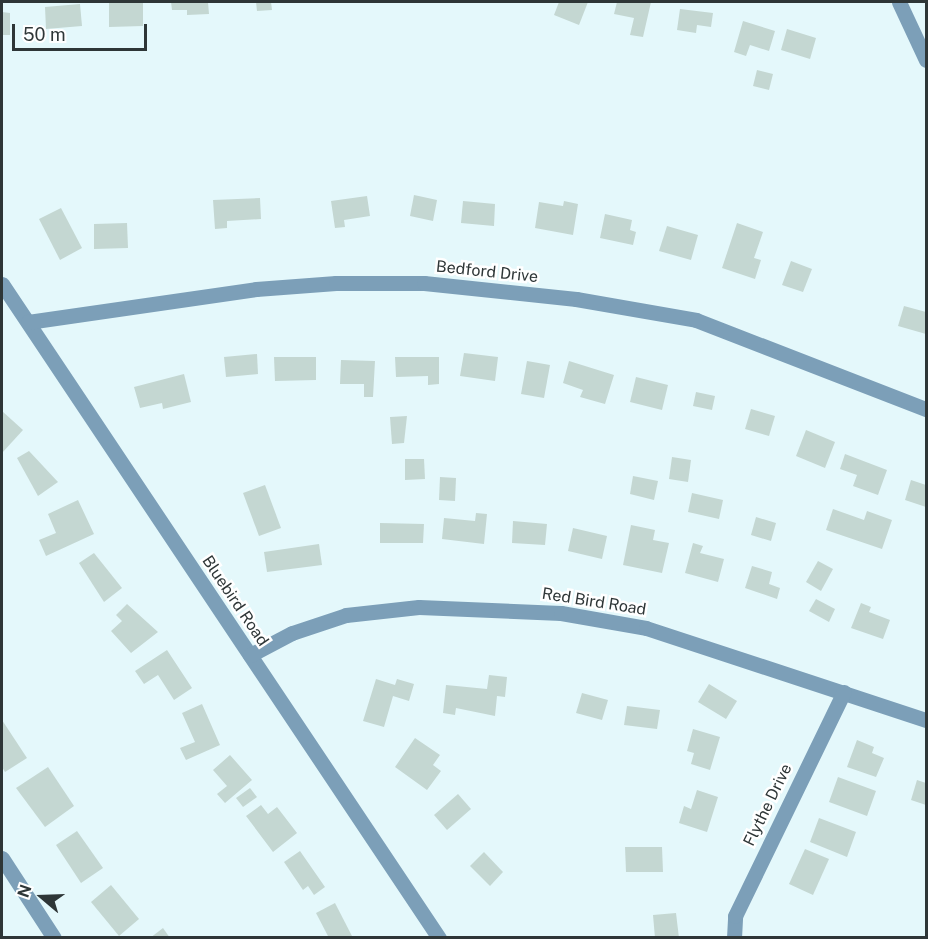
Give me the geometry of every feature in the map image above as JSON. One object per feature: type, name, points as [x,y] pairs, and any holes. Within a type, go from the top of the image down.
[{"type":"street","points":[[899,2],[927,60]]},
{"type":"street","name":"Bedford Drive","points":[[28,322],[256,290],[336,283],[424,283],[576,300],[696,320],[927,409]]},
{"type":"street","name":"Bluebird Road","points":[[3,290],[28,322],[439,938]]},
{"type":"street","name":"Red Bird Road","points":[[250,655],[292,633],[346,615],[419,607],[561,613],[646,628],[927,720]]},
{"type":"street","name":"Flythe Drive","points":[[734,938],[735,916],[844,692]]},
{"type":"street","points":[[2,858],[50,936]]},
{"type":"building","points":[[109,2],[143,2],[143,26],[109,27]]},
{"type":"building","points":[[171,2],[208,2],[209,14],[187,15],[187,10],[172,10]]},
{"type":"building","points":[[256,2],[271,2],[272,10],[257,11]]},
{"type":"building","points":[[559,2],[588,2],[579,25],[554,15]]},
{"type":"building","points":[[617,2],[651,2],[643,37],[630,35],[634,18],[614,14]]},
{"type":"building","points":[[80,4],[82,26],[46,29],[45,7]]},
{"type":"building","points":[[680,9],[713,13],[711,27],[697,25],[696,33],[677,30]]},
{"type":"building","points":[[2,12],[10,13],[10,35],[2,35]]},
{"type":"building","points":[[743,21],[775,31],[769,51],[750,45],[746,56],[734,52]]},
{"type":"building","points":[[787,29],[816,38],[810,59],[781,50]]},
{"type":"building","points":[[757,70],[773,74],[769,90],[753,86]]},
{"type":"building","points":[[414,195],[437,200],[433,221],[410,216]]},
{"type":"building","points":[[367,196],[370,216],[344,220],[345,227],[335,228],[331,201]]},
{"type":"building","points":[[260,198],[261,219],[227,221],[227,228],[215,229],[213,200]]},
{"type":"building","points":[[463,201],[495,204],[494,226],[461,223]]},
{"type":"building","points":[[564,201],[578,204],[573,235],[535,228],[539,202],[563,206]]},
{"type":"building","points":[[61,208],[82,248],[60,260],[39,219]]},
{"type":"building","points":[[605,214],[632,220],[630,230],[636,232],[633,245],[600,238]]},
{"type":"building","points":[[127,223],[128,248],[94,249],[94,224]]},
{"type":"building","points":[[737,223],[763,232],[754,258],[761,260],[755,279],[722,268]]},
{"type":"building","points":[[667,226],[698,235],[691,260],[659,251]]},
{"type":"building","points":[[791,261],[812,269],[803,292],[782,285]]},
{"type":"building","points":[[904,306],[926,312],[926,334],[898,326]]},
{"type":"building","points":[[464,353],[498,357],[495,381],[460,376]]},
{"type":"building","points":[[257,354],[258,374],[226,377],[224,357]]},
{"type":"building","points":[[274,357],[316,357],[316,380],[275,381]]},
{"type":"building","points":[[395,357],[439,357],[439,384],[428,385],[428,376],[396,377]]},
{"type":"building","points":[[341,360],[375,361],[373,397],[364,397],[364,384],[340,384]]},
{"type":"building","points":[[527,361],[550,365],[544,398],[521,394]]},
{"type":"building","points":[[569,361],[614,375],[605,404],[580,397],[583,390],[563,383]]},
{"type":"building","points":[[184,374],[191,402],[163,409],[162,403],[140,408],[134,387]]},
{"type":"building","points":[[636,377],[668,385],[662,410],[630,402]]},
{"type":"building","points":[[696,392],[715,396],[712,410],[693,406]]},
{"type":"building","points":[[751,409],[775,416],[769,436],[745,429]]},
{"type":"building","points":[[2,411],[23,430],[2,453]]},
{"type":"building","points":[[407,416],[404,443],[392,444],[390,417]]},
{"type":"building","points":[[806,430],[835,442],[825,468],[796,456]]},
{"type":"building","points":[[29,451],[58,482],[38,496],[17,458]]},
{"type":"building","points":[[845,454],[887,470],[878,495],[853,486],[857,475],[840,469]]},
{"type":"building","points":[[672,457],[691,460],[688,482],[669,479]]},
{"type":"building","points":[[405,459],[424,459],[425,479],[405,480]]},
{"type":"building","points":[[633,476],[658,481],[654,500],[630,494]]},
{"type":"building","points":[[440,477],[456,478],[455,501],[439,500]]},
{"type":"building","points":[[911,480],[926,485],[926,507],[905,500]]},
{"type":"building","points":[[265,485],[281,528],[259,536],[243,493]]},
{"type":"building","points":[[692,493],[723,500],[719,519],[688,512]]},
{"type":"building","points":[[78,500],[94,534],[46,556],[39,540],[56,533],[48,514]]},
{"type":"building","points":[[833,509],[864,520],[867,511],[892,520],[882,549],[826,530]]},
{"type":"building","points":[[476,513],[487,514],[484,544],[442,539],[444,518],[475,521]]},
{"type":"building","points":[[756,517],[776,523],[771,541],[751,535]]},
{"type":"building","points":[[513,521],[547,524],[545,545],[512,543]]},
{"type":"building","points":[[380,523],[424,524],[423,543],[380,543]]},
{"type":"building","points":[[631,525],[655,530],[653,540],[669,543],[662,573],[623,565]]},
{"type":"building","points":[[573,528],[607,536],[602,559],[568,551]]},
{"type":"building","points":[[693,543],[703,546],[700,553],[724,559],[718,582],[685,573]]},
{"type":"building","points":[[319,544],[322,565],[267,572],[264,552]]},
{"type":"building","points":[[94,553],[122,588],[104,602],[79,563]]},
{"type":"building","points":[[818,561],[833,569],[821,591],[806,582]]},
{"type":"building","points":[[752,566],[772,572],[769,584],[780,588],[777,599],[745,588]]},
{"type":"building","points":[[816,599],[835,609],[829,622],[809,611]]},
{"type":"building","points":[[861,603],[871,607],[869,612],[890,620],[883,639],[851,628]]},
{"type":"building","points":[[127,604],[158,632],[131,653],[111,631],[122,621],[116,615]]},
{"type":"building","points":[[167,650],[192,688],[174,700],[158,675],[144,684],[135,671]]},
{"type":"building","points":[[489,675],[507,677],[505,697],[497,696],[495,716],[456,708],[455,715],[443,713],[446,685],[487,689]]},
{"type":"building","points":[[376,679],[395,685],[397,679],[414,684],[409,701],[393,696],[384,727],[363,721]]},
{"type":"building","points":[[709,684],[737,701],[726,719],[698,702]]},
{"type":"building","points":[[582,693],[608,700],[602,720],[576,713]]},
{"type":"building","points":[[202,704],[220,745],[186,760],[180,748],[195,742],[182,713]]},
{"type":"building","points":[[627,706],[660,710],[657,729],[624,725]]},
{"type":"building","points":[[2,720],[27,758],[5,772],[2,767]]},
{"type":"building","points":[[693,729],[720,737],[710,770],[691,764],[694,753],[687,751]]},
{"type":"building","points":[[415,738],[440,755],[433,765],[441,771],[427,790],[395,767]]},
{"type":"building","points":[[857,740],[874,747],[872,753],[884,758],[876,777],[847,767]]},
{"type":"building","points":[[230,755],[252,780],[225,803],[217,794],[227,786],[213,770]]},
{"type":"building","points":[[48,767],[74,806],[45,827],[16,788]]},
{"type":"building","points":[[838,777],[876,791],[867,816],[829,802]]},
{"type":"building","points":[[917,780],[926,783],[926,805],[911,800]]},
{"type":"building","points":[[250,788],[257,797],[243,807],[236,798]]},
{"type":"building","points":[[697,790],[718,797],[707,832],[679,823],[684,806],[691,809]]},
{"type":"building","points":[[458,794],[471,809],[447,830],[434,815]]},
{"type":"building","points":[[261,805],[268,814],[277,807],[297,833],[273,852],[246,816]]},
{"type":"building","points":[[819,818],[856,832],[847,857],[810,842]]},
{"type":"building","points":[[77,831],[103,868],[81,883],[56,845]]},
{"type":"building","points":[[625,847],[662,847],[663,872],[626,872]]},
{"type":"building","points":[[805,849],[829,859],[813,895],[789,884]]},
{"type":"building","points":[[300,851],[325,887],[314,895],[308,886],[303,890],[284,862]]},
{"type":"building","points":[[484,852],[503,872],[490,886],[470,866]]},
{"type":"building","points":[[111,885],[139,919],[119,936],[91,902]]},
{"type":"building","points":[[335,903],[353,938],[329,938],[316,913]]},
{"type":"building","points":[[676,913],[679,938],[655,938],[653,915]]},
{"type":"building","points":[[163,928],[170,938],[150,938]]}]
